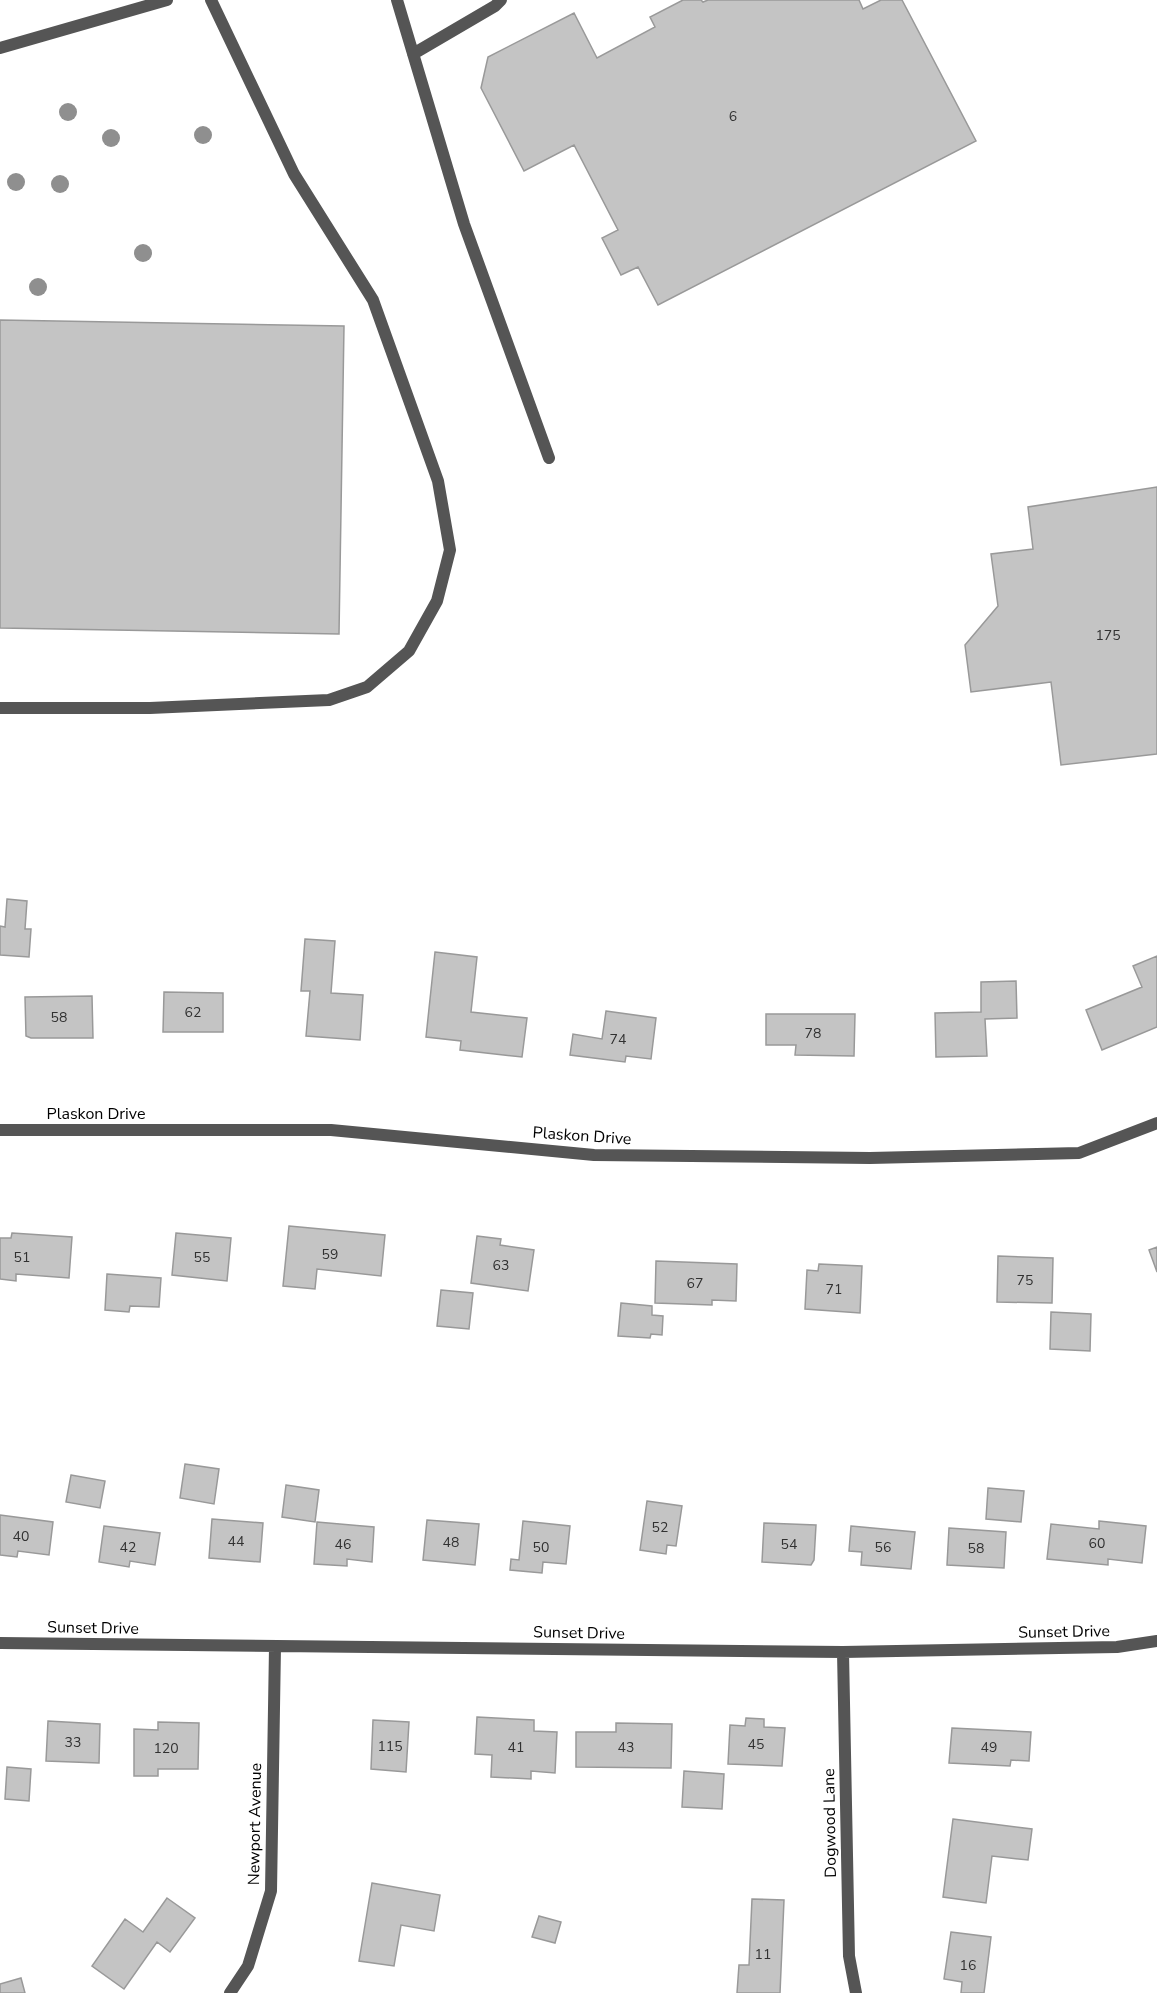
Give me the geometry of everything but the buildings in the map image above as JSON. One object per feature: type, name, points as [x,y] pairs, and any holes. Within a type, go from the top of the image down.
[{"type":"street","points":[[0,48],[136,4],[167,0]]},
{"type":"street","points":[[0,708],[150,708],[329,700],[368,687],[409,651],[437,601],[450,550],[438,481],[373,300],[294,174],[211,0]]},
{"type":"street","points":[[397,0],[464,224],[549,459]]},
{"type":"street","points":[[413,54],[495,6],[501,0]]},
{"type":"street","name":"Plaskon Drive","points":[[0,1130],[331,1130],[594,1155],[870,1158],[1079,1153],[1157,1123]]},
{"type":"street","name":"Sunset Drive","points":[[0,1643],[843,1652],[1117,1647],[1157,1641]]},
{"type":"street","name":"Newport Avenue","points":[[230,1993],[248,1966],[271,1891],[275,1647]]},
{"type":"street","name":"Dogwood Lane","points":[[843,1652],[849,1945],[856,1993]]}]
